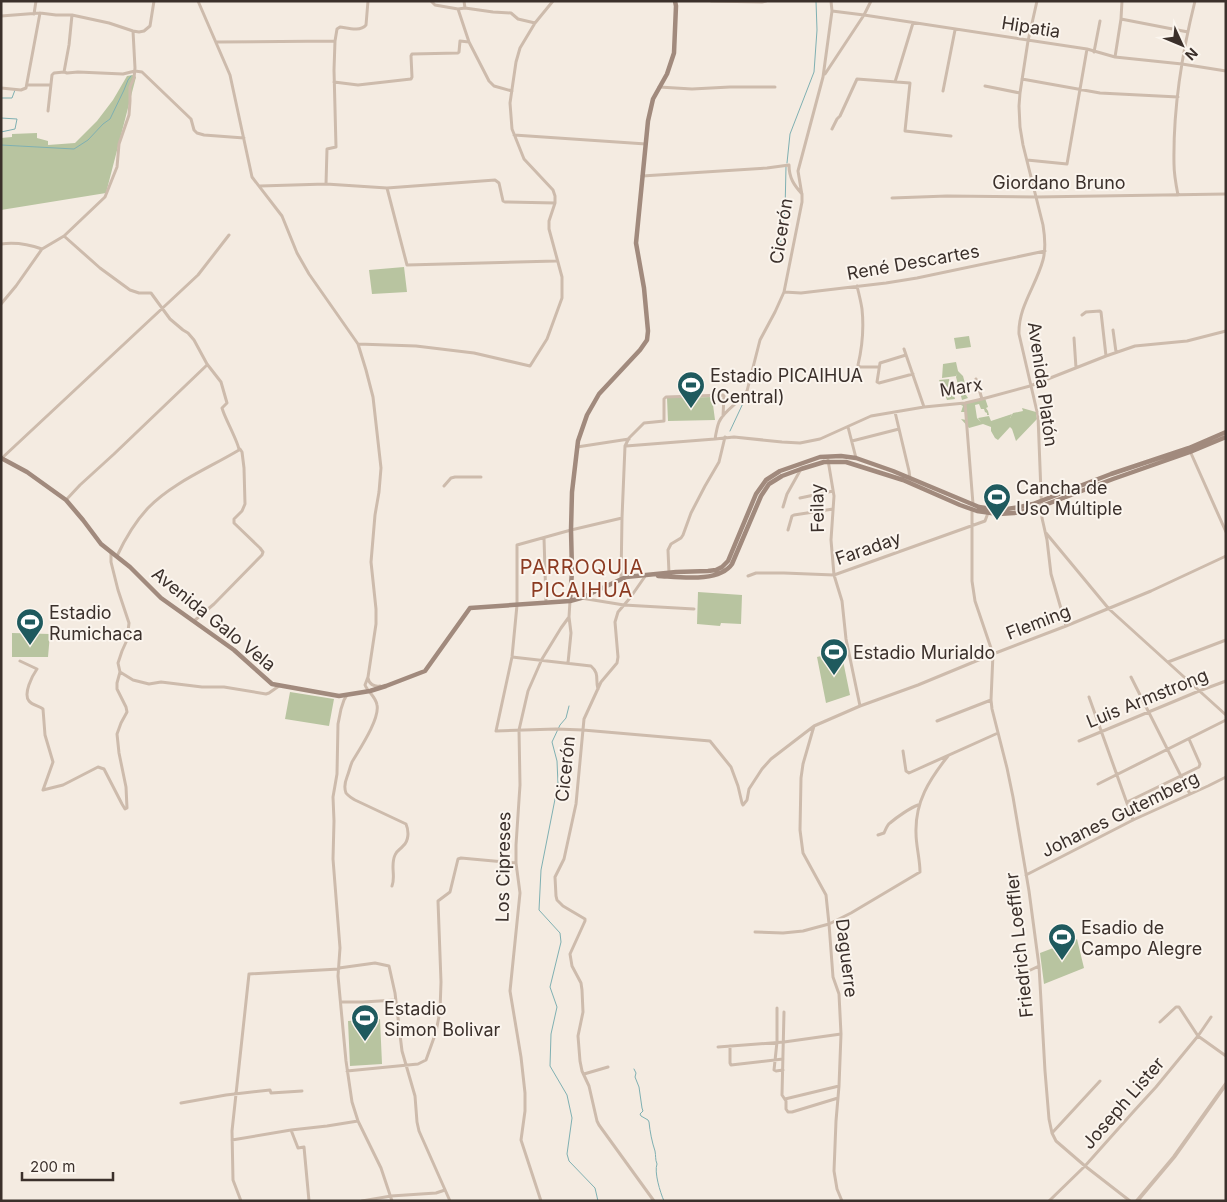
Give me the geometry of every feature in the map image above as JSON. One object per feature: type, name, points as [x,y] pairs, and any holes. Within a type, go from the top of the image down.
[{"type":"main road","points":[[570,601],[572,492],[578,441],[587,415],[599,394],[647,340],[648,331],[644,288],[636,247],[648,122],[653,99],[667,74],[674,53],[675,1]]},
{"type":"main road","name":"Avenida Galo Vela","points":[[1190,450],[1226,432]]},
{"type":"main road","name":"Avenida Galo Vela","points":[[649,575],[706,577],[727,571],[732,564],[765,490],[775,479],[840,456],[856,458],[910,480],[960,505],[1007,509],[1041,503],[1112,476],[1226,437]]},
{"type":"main road","name":"Avenida Galo Vela","points":[[2,459],[27,472],[66,500],[101,544],[130,567],[161,598],[240,655],[272,684],[339,696],[370,691],[425,671],[470,608],[570,601],[582,598],[621,579],[669,573],[708,571],[722,567],[728,561],[762,484],[780,471],[811,460],[828,459],[855,464],[910,480]]},
{"type":"main road","name":"Avenida Galo Vela","points":[[972,507],[988,513],[1014,514],[1028,511],[1041,503]]},
{"type":"street","points":[[34,14],[36,1]]},
{"type":"street","points":[[1,16],[40,13],[72,15],[109,23],[133,31],[144,31],[150,26],[154,1]]},
{"type":"street","points":[[198,1],[230,75],[252,177],[282,216],[297,253],[309,274],[358,344],[373,397],[380,468],[371,562],[376,624],[368,677],[365,685],[377,705],[376,716],[351,766],[345,792],[350,798],[406,824],[408,828],[407,842],[398,850],[394,857],[392,864],[394,879],[392,886]]},
{"type":"street","points":[[326,184],[327,149],[336,147],[334,82],[337,29],[339,27],[359,29],[364,27],[368,1]]},
{"type":"street","points":[[431,1],[435,5],[458,9],[465,8],[511,13],[518,19],[535,24]]},
{"type":"street","points":[[464,1],[465,8]]},
{"type":"street","points":[[358,344],[416,346],[474,352],[530,366],[547,339],[562,298],[562,277],[548,229],[555,196],[553,190],[524,158],[514,135],[510,103],[520,48],[535,24],[554,1]]},
{"type":"street","points":[[710,1],[766,1]]},
{"type":"street","name":"Cicerón","points":[[715,439],[720,420],[744,397],[747,391],[760,340],[784,292],[801,210],[802,195],[798,171],[823,77],[832,11],[831,1]]},
{"type":"street","points":[[823,77],[864,15],[871,1]]},
{"type":"street","name":"Avenida Platón","points":[[1037,1],[1028,41],[1020,93],[1020,127],[1026,160],[1045,236],[1045,250],[1043,261],[1022,310],[1019,334],[1038,416],[1041,503],[1052,577],[1066,626]]},
{"type":"street","points":[[1115,57],[1122,1]]},
{"type":"street","points":[[1178,195],[1174,166],[1175,129],[1182,64],[1195,1]]},
{"type":"street","points":[[458,9],[469,42],[491,84],[512,91]]},
{"type":"street","name":"Hipatia","points":[[832,11],[1087,50],[1115,57],[1226,71]]},
{"type":"street","points":[[1,88],[21,90],[26,88],[40,13]]},
{"type":"street","points":[[64,72],[72,15]]},
{"type":"street","points":[[1121,19],[1188,32]]},
{"type":"street","points":[[1094,52],[1100,21]]},
{"type":"street","points":[[895,82],[913,23]]},
{"type":"street","points":[[943,91],[955,30]]},
{"type":"street","points":[[1,304],[42,249],[64,236],[104,197],[117,168],[119,144],[129,115],[130,87],[134,78],[133,31]]},
{"type":"street","points":[[217,42],[335,42]]},
{"type":"street","points":[[334,82],[358,85],[411,79],[412,54],[457,53],[459,52],[460,42],[469,42]]},
{"type":"street","points":[[1026,160],[1067,164],[1087,50]]},
{"type":"street","points":[[48,111],[50,86],[54,73],[123,74],[134,71],[142,72],[191,119],[194,130],[197,133],[244,138]]},
{"type":"street","points":[[832,130],[857,79],[910,83],[905,131],[951,136]]},
{"type":"street","points":[[1022,79],[1100,93],[1178,97]]},
{"type":"street","points":[[27,84],[50,86]]},
{"type":"street","points":[[985,86],[1020,93]]},
{"type":"street","points":[[660,88],[775,87]]},
{"type":"street","points":[[514,135],[646,144]]},
{"type":"street","points":[[642,176],[732,171],[788,165],[790,177],[802,195]]},
{"type":"street","points":[[260,186],[326,184],[387,188],[495,180],[499,183],[503,201],[505,202],[555,203]]},
{"type":"street","points":[[387,188],[407,265],[556,261]]},
{"type":"street","name":"Giordano Bruno","points":[[892,198],[1226,194]]},
{"type":"street","points":[[2,459],[198,276],[229,235]]},
{"type":"street","points":[[64,236],[100,268],[130,290],[139,293],[151,293],[170,319],[191,336],[207,364],[221,382],[227,403],[222,408],[242,452],[244,468],[245,504],[242,511],[234,519],[234,523],[263,552],[214,604],[193,622]]},
{"type":"street","points":[[1,244],[16,242],[42,249]]},
{"type":"street","name":"René Descartes","points":[[784,292],[801,293],[886,283],[1045,250]]},
{"type":"street","points":[[857,286],[862,308],[861,351],[858,365],[860,367],[879,367]]},
{"type":"street","points":[[1082,315],[1086,312],[1102,312],[1106,356]]},
{"type":"street","points":[[1113,330],[1116,352]]},
{"type":"street","name":"Marx","points":[[626,446],[725,437],[800,443],[820,439],[871,416],[924,406],[965,403],[982,399],[1030,386],[1135,346],[1192,340],[1226,330]]},
{"type":"street","points":[[1074,338],[1076,368]]},
{"type":"street","points":[[904,349],[924,406]]},
{"type":"street","points":[[906,355],[880,363],[877,382],[879,384],[913,374]]},
{"type":"street","points":[[66,500],[207,364]]},
{"type":"street","points":[[976,379],[982,399]]},
{"type":"street","points":[[621,579],[626,446],[629,438],[641,424],[662,422],[664,420],[664,399],[666,397],[723,395],[723,416]]},
{"type":"street","points":[[965,403],[972,507],[972,580],[975,601],[993,654]]},
{"type":"street","points":[[895,412],[910,480]]},
{"type":"street","points":[[848,427],[856,458]]},
{"type":"street","points":[[852,441],[899,429]]},
{"type":"street","points":[[669,573],[668,550],[671,544],[683,535],[691,514],[719,462],[725,437]]},
{"type":"street","points":[[577,447],[629,438]]},
{"type":"street","points":[[116,556],[136,523],[152,503],[176,486],[240,449]]},
{"type":"street","points":[[1190,450],[1226,532]]},
{"type":"street","name":"Feilay","points":[[828,459],[833,491],[831,540],[834,575],[842,601],[846,639],[860,706]]},
{"type":"street","points":[[783,507],[787,494],[801,469]]},
{"type":"street","points":[[444,486],[451,478],[481,476]]},
{"type":"street","points":[[800,498],[833,491]]},
{"type":"street","points":[[788,530],[794,515],[833,509]]},
{"type":"street","name":"Faraday","points":[[748,576],[756,573],[834,575],[985,521],[988,513]]},
{"type":"street","points":[[583,730],[496,731],[512,657],[517,605],[517,545],[622,518]]},
{"type":"street","points":[[1045,532],[1109,609],[1226,715]]},
{"type":"street","points":[[544,538],[546,603]]},
{"type":"street","points":[[20,661],[36,669],[26,696],[27,700],[43,709],[45,735],[53,762],[43,790],[63,785],[100,767],[104,768],[116,794],[125,808],[128,808],[117,734],[127,712],[117,688],[120,672],[118,663],[127,640],[129,623],[122,606],[111,562],[111,552]]},
{"type":"street","name":"Fleming","points":[[583,730],[710,741],[730,767],[743,805],[747,800],[749,789],[762,769],[771,759],[814,726],[860,706],[1109,609],[1226,556]]},
{"type":"street","name":"Cicerón","points":[[584,1074],[578,1044],[583,1012],[582,990],[581,983],[572,966],[570,954],[585,919],[557,900],[555,877],[564,859],[576,804],[584,719],[604,677],[617,663],[615,622],[618,612],[649,575]]},
{"type":"street","points":[[582,598],[624,605],[694,609]]},
{"type":"street","points":[[568,663],[571,633],[570,601]]},
{"type":"street","name":"Los Cipreses","points":[[541,1201],[521,1140],[525,1094],[510,991],[520,893],[516,863],[520,785],[519,730],[528,691],[542,659],[560,628],[569,617]]},
{"type":"street","points":[[1168,662],[1226,640]]},
{"type":"street","name":"Friedrich Loeffler","points":[[993,654],[991,700],[1013,797],[1039,966],[1045,1071],[1052,1133]]},
{"type":"street","points":[[512,657],[591,666],[596,670],[598,689]]},
{"type":"street","points":[[120,672],[132,680],[149,684],[161,682],[224,687],[266,694],[279,686]]},
{"type":"street","points":[[368,677],[371,684],[386,686]]},
{"type":"street","points":[[1131,678],[1190,794]]},
{"type":"street","name":"Luis Armstrong","points":[[1079,741],[1226,681]]},
{"type":"street","points":[[348,694],[344,700],[338,724],[337,774],[333,797],[333,859],[340,948],[341,1002],[347,1071],[352,1102],[358,1120],[381,1168],[392,1201]]},
{"type":"street","points":[[1090,697],[1134,820]]},
{"type":"street","points":[[937,721],[991,700]]},
{"type":"street","points":[[1098,784],[1226,720]]},
{"type":"street","name":"Daguerre","points":[[814,726],[801,778],[800,830],[803,853],[826,895],[833,977],[839,994],[841,1034],[834,1171],[837,1189],[842,1201]]},
{"type":"street","points":[[903,751],[906,771],[908,773],[998,733]]},
{"type":"street","points":[[1127,802],[1197,769],[1200,764],[1189,739]]},
{"type":"street","points":[[755,932],[783,933],[803,931],[829,924],[920,872],[916,832],[917,810],[925,791],[948,756]]},
{"type":"street","name":"Johanes Gutemberg","points":[[1026,875],[1134,820],[1226,777]]},
{"type":"street","points":[[878,835],[884,833],[888,824],[892,821],[919,805]]},
{"type":"street","points":[[347,1071],[406,1066],[418,1064],[426,1060],[438,1025],[440,1011],[441,982],[438,901],[450,892],[458,859],[516,863]]},
{"type":"street","points":[[241,1201],[233,1180],[232,1140],[233,1112],[249,974],[339,968],[375,963],[388,966],[394,988],[406,1066],[415,1096],[419,1131],[450,1201]]},
{"type":"street","points":[[1020,974],[1039,966]]},
{"type":"street","points":[[341,1002],[396,1000]]},
{"type":"street","points":[[1160,1022],[1178,1007],[1198,1036],[1226,1056]]},
{"type":"street","points":[[777,1008],[775,1071],[783,1070]]},
{"type":"street","points":[[784,1012],[782,1095],[785,1099],[786,1109],[790,1112],[838,1098]]},
{"type":"street","name":"Joseph Lister","points":[[1049,1201],[1085,1166],[1134,1111],[1198,1036],[1211,1017]]},
{"type":"street","points":[[718,1047],[784,1042],[841,1034]]},
{"type":"street","points":[[730,1046],[731,1065],[783,1059]]},
{"type":"street","points":[[608,1067],[584,1074],[599,1125],[654,1201]]},
{"type":"street","points":[[1100,1082],[1052,1133],[1056,1141],[1130,1201]]},
{"type":"street","points":[[1137,1201],[1174,1157],[1226,1084]]},
{"type":"street","points":[[785,1099],[839,1086]]},
{"type":"street","points":[[181,1104],[207,1098],[270,1090],[271,1093],[302,1091]]},
{"type":"street","points":[[232,1140],[358,1120]]},
{"type":"street","points":[[291,1130],[298,1148],[304,1147],[309,1201]]},
{"type":"street","points":[[362,1201],[391,1196],[436,1193],[445,1190]]},
{"type":"green space","points":[[133,75],[136,77],[106,193],[1,210],[1,138],[12,137],[12,134],[37,133],[37,138],[48,141],[48,145],[75,143],[97,121],[113,100],[127,76]]},
{"type":"green space","points":[[404,267],[407,292],[372,294],[369,270]]},
{"type":"green space","points":[[969,336],[971,347],[956,349],[954,338]]},
{"type":"green space","points":[[956,362],[958,371],[963,376],[968,398],[962,400],[956,377],[957,374],[956,376],[942,378],[943,364]]},
{"type":"green space","points":[[949,379],[955,399],[947,400],[939,380]]},
{"type":"green space","name":"Estadio PICAIHUA (Central)","points":[[712,397],[715,420],[668,421],[667,398]]},
{"type":"green space","points":[[985,398],[989,415],[987,415],[984,409],[981,409],[979,404],[975,405],[977,418],[981,422],[978,418],[989,416],[991,421],[1012,414],[1010,418],[1013,413],[1023,411],[1022,408],[1036,412],[1037,419],[1016,441],[1010,427],[998,440],[991,431],[991,427],[983,424],[969,428],[961,419],[966,420],[966,412],[961,412],[963,406],[959,404]]},
{"type":"green space","points":[[698,592],[742,595],[741,624],[721,623],[720,626],[697,624]]},
{"type":"green space","name":"Estadio Rumichaca","points":[[12,633],[50,634],[48,657],[12,657]]},
{"type":"green space","name":"Estadio Murialdo","points":[[841,651],[850,695],[826,703],[817,657]]},
{"type":"green space","points":[[290,692],[334,699],[329,726],[285,719]]},
{"type":"green space","name":"Esadio de Campo Alegre","points":[[1077,939],[1084,968],[1044,984],[1040,953]]},
{"type":"green space","name":"Estadio Simon Bolivar","points":[[380,1019],[382,1064],[350,1066],[348,1021]]},
{"type":"waterway","points":[[787,163],[790,134],[814,72],[817,30],[816,1]]},
{"type":"waterway","points":[[1,145],[74,149],[88,140],[110,119],[131,76]]},
{"type":"waterway","points":[[1,98],[12,98],[15,90]]},
{"type":"waterway","points":[[1,118],[17,119],[15,129],[1,132]]},
{"type":"waterway","points":[[780,247],[785,211],[786,167]]},
{"type":"waterway","points":[[730,431],[745,399]]},
{"type":"waterway","points":[[569,706],[566,718],[560,725],[552,742],[557,761],[558,784],[541,870],[539,910],[560,933],[561,942],[550,987],[557,1007],[551,1034],[550,1066],[567,1095],[572,1118],[567,1154],[569,1161],[595,1188],[598,1201]]},
{"type":"waterway","points":[[634,1069],[643,1111],[640,1114],[649,1122],[657,1164],[657,1177],[664,1201]]},
{"type":"place","name":"Estadio PICAIHUA (Central)","points":[[691,409]]},
{"type":"place","name":"Cancha de Uso Múltiple","points":[[997,521]]},
{"type":"place","name":"Estadio Rumichaca","points":[[30,646]]},
{"type":"place","name":"Estadio Murialdo","points":[[834,676]]},
{"type":"place","name":"Esadio de Campo Alegre","points":[[1062,961]]},
{"type":"place","name":"Estadio Simon Bolivar","points":[[365,1042]]},
{"type":"district","name":"PARROQUIA PICAIHUA","points":[[582,578]]}]
